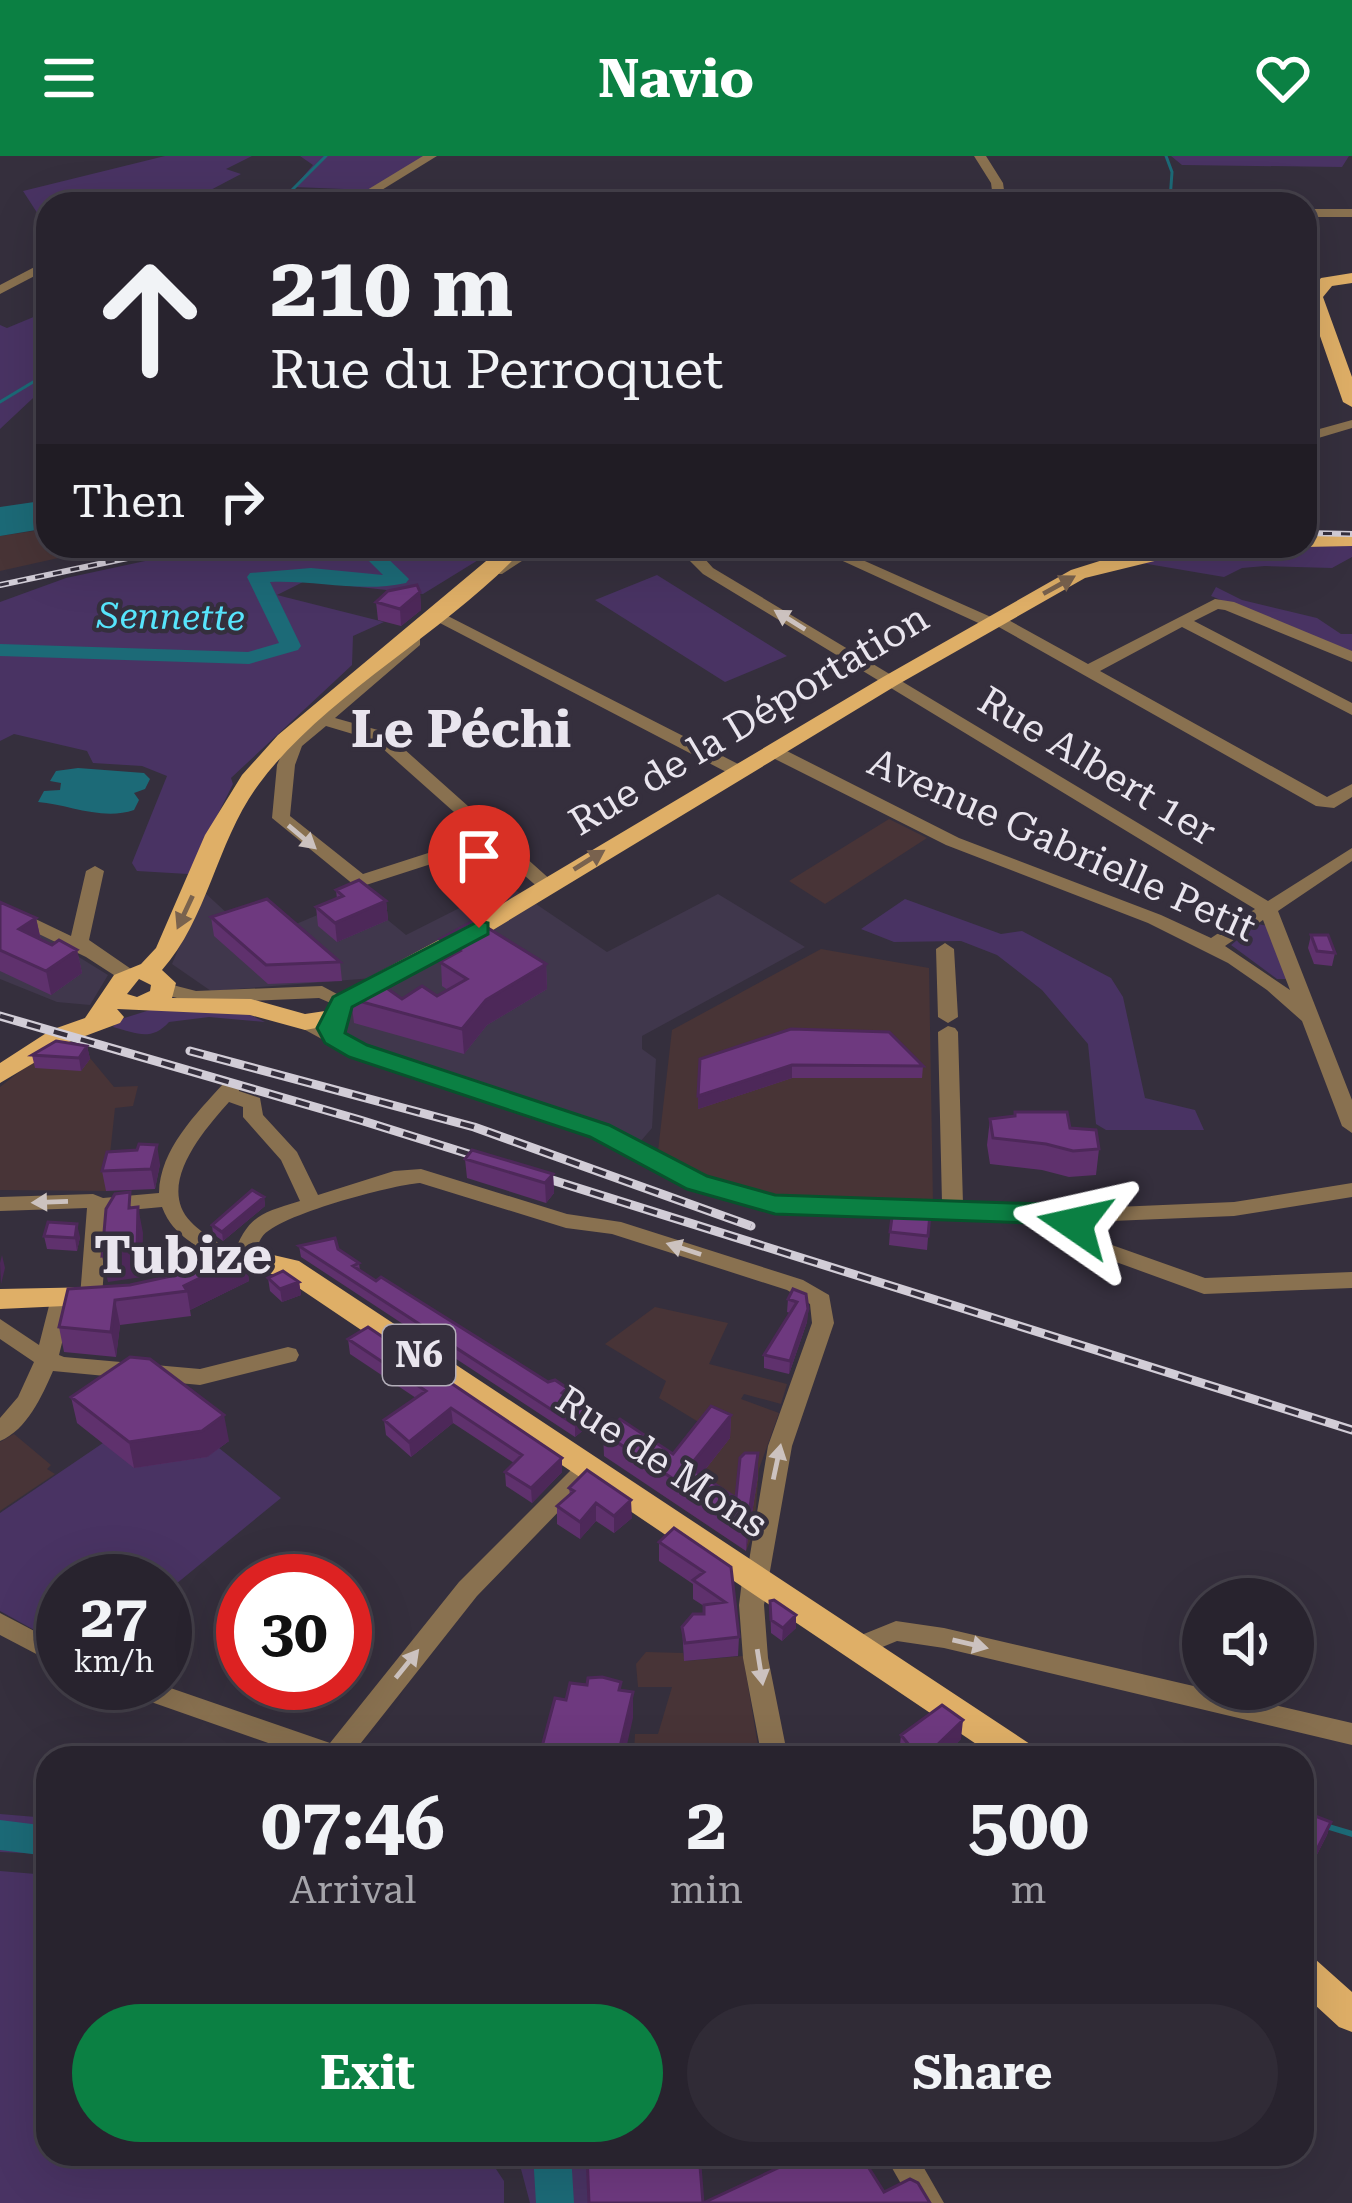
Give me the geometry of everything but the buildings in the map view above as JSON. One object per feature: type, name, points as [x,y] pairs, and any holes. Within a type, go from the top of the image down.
[{"type":"main road","points":[[1317,288],[1352,278]]},
{"type":"main road","points":[[1317,301],[1352,402]]},
{"type":"main road","points":[[1317,541],[1352,540]]},
{"type":"main road","points":[[0,1075],[35,1048],[97,1020],[138,990],[167,950],[216,835],[250,780],[502,558]]},
{"type":"main road","name":"Rue de la Déportation","points":[[138,990],[251,1007],[305,1022],[337,1019],[398,975],[738,771],[1109,558]]},
{"type":"main road","points":[[187,1276],[232,1260]]},
{"type":"main road","name":"Rue de Mons","points":[[232,1260],[289,1268],[1006,1746]]},
{"type":"main road","points":[[0,1299],[127,1296]]},
{"type":"main road","points":[[1314,1962],[1352,1995]]},
{"type":"main road","points":[[1314,1981],[1352,2015]]},
{"type":"street","points":[[370,192],[431,156]]},
{"type":"street","points":[[980,156],[1000,192]]},
{"type":"street","points":[[1317,213],[1352,213]]},
{"type":"street","points":[[0,290],[36,271]]},
{"type":"street","points":[[0,302],[27,289],[36,277]]},
{"type":"street","points":[[1317,434],[1352,424]]},
{"type":"street","points":[[493,838],[376,880],[355,879],[281,818],[286,764],[294,738],[324,720],[515,558]]},
{"type":"street","name":"Rue Albert 1er","points":[[697,558],[708,571],[1268,910]]},
{"type":"street","points":[[846,558],[994,621],[1322,802],[1328,804],[1352,789]]},
{"type":"street","points":[[1087,671],[1215,604],[1228,605],[1352,657]]},
{"type":"street","points":[[442,618],[738,771]]},
{"type":"street","points":[[1184,622],[1352,710]]},
{"type":"street","points":[[324,720],[379,736],[547,886]]},
{"type":"street","name":"Avenue Gabrielle Petit","points":[[772,751],[976,852],[1215,944],[1280,988],[1312,1020]]},
{"type":"street","points":[[1215,944],[1352,853]]},
{"type":"street","points":[[95,872],[80,940],[138,990],[196,997],[322,992],[358,1051],[600,1131],[697,1183],[775,1204],[1073,1215],[1234,1209],[1352,1190]]},
{"type":"street","points":[[0,908],[94,955]]},
{"type":"street","points":[[1268,910],[1352,1126]]},
{"type":"street","points":[[945,949],[953,1211]]},
{"type":"street","points":[[312,1205],[290,1156],[254,1117],[253,1103],[228,1091],[187,1139],[170,1180],[169,1199],[179,1224],[232,1260],[261,1223],[394,1178],[421,1176],[566,1221],[613,1227],[795,1285],[820,1300],[823,1324],[779,1445],[761,1561],[754,1576],[751,1609],[773,1746]]},
{"type":"street","points":[[0,1204],[92,1201],[98,1206],[169,1199]]},
{"type":"street","points":[[0,1432],[19,1414],[50,1361],[77,1297],[98,1206]]},
{"type":"street","points":[[1048,1215],[1069,1237],[1204,1286],[1352,1280]]},
{"type":"street","points":[[1073,1215],[1087,1244]]},
{"type":"street","points":[[0,1327],[50,1361],[200,1377],[289,1355]]},
{"type":"street","points":[[347,1746],[468,1589],[587,1468]]},
{"type":"street","points":[[0,1623],[36,1643]]},
{"type":"street","points":[[858,1647],[896,1631],[944,1638],[1352,1734]]},
{"type":"street","points":[[192,1706],[306,1746]]},
{"type":"street","points":[[906,2166],[929,2203]]},
{"type":"shaded area","points":[[165,156],[252,156],[226,169],[241,174],[207,192],[36,192],[36,211],[23,191]]},
{"type":"shaded area","points":[[300,156],[426,156],[369,190],[294,187],[313,165]]},
{"type":"shaded area","points":[[1171,156],[1349,156],[1342,167],[1182,165]]},
{"type":"shaded area","points":[[36,316],[36,395],[0,429],[0,325],[7,328]]},
{"type":"shaded area","points":[[36,531],[36,558],[58,558],[0,571],[0,536]]},
{"type":"shaded area","points":[[1352,544],[1352,557],[1332,568],[1265,566],[1242,568],[1224,577],[1130,561],[1317,558],[1317,545]]},
{"type":"shaded area","points":[[159,558],[482,558],[423,594],[305,581],[277,595],[384,622],[353,636],[352,665],[231,778],[233,784],[188,874],[137,871],[132,863],[167,776],[142,766],[93,763],[87,751],[14,734],[0,741],[0,602],[66,578]]},
{"type":"shaded area","points":[[657,575],[787,656],[725,682],[595,600]]},
{"type":"shaded area","points":[[1216,587],[1242,600],[1317,618],[1341,634],[1352,634],[1352,653],[1211,596]]},
{"type":"shaded area","points":[[889,819],[927,838],[825,904],[789,881]]},
{"type":"shaded area","points":[[507,884],[521,894],[373,978],[211,991],[172,964],[203,891],[242,927],[289,927],[360,897],[406,935]]},
{"type":"shaded area","points":[[718,894],[805,947],[642,1036],[642,1049],[656,1059],[652,1128],[640,1142],[365,1045],[343,1034],[339,1025],[349,1013],[536,904],[607,952]]},
{"type":"shaded area","points":[[905,899],[1001,934],[1022,931],[1111,978],[1123,997],[1145,1098],[1195,1110],[1204,1130],[1106,1130],[1096,1124],[1088,1044],[1042,990],[997,955],[961,941],[894,942],[861,929]]},
{"type":"shaded area","points":[[0,915],[35,930],[108,975],[90,1005],[57,1002],[0,979]]},
{"type":"shaded area","points":[[1257,924],[1269,926],[1289,979],[1277,979],[1231,945]]},
{"type":"shaded area","points":[[821,949],[929,968],[933,1203],[785,1200],[709,1178],[658,1151],[672,1030]]},
{"type":"shaded area","points":[[153,1009],[242,1011],[265,1022],[209,1017],[169,1022],[156,1032],[143,1034],[113,1027],[118,1020]]},
{"type":"shaded area","points":[[46,1051],[90,1058],[114,1087],[138,1086],[133,1106],[115,1108],[106,1191],[0,1190],[0,1087]]},
{"type":"shaded area","points":[[655,1307],[728,1323],[709,1364],[787,1384],[781,1404],[744,1394],[741,1399],[779,1413],[759,1469],[754,1532],[746,1551],[658,1492],[710,1429],[659,1398],[666,1381],[605,1344]]},
{"type":"shaded area","points":[[14,1434],[51,1465],[47,1469],[55,1474],[0,1511],[0,1442]]},
{"type":"shaded area","points":[[103,1443],[207,1457],[219,1448],[281,1498],[192,1571],[192,1554],[36,1554],[36,1631],[0,1611],[0,1513]]},
{"type":"shaded area","points":[[646,1652],[683,1653],[685,1661],[743,1656],[758,1746],[634,1746],[635,1734],[658,1734],[672,1687],[638,1687],[636,1664]]},
{"type":"shaded area","points":[[0,1814],[36,1817],[36,1854],[0,1852]]},
{"type":"shaded area","points":[[0,1871],[36,1874],[36,2166],[494,2166],[504,2181],[504,2203],[0,2203]]},
{"type":"shaded area","points":[[520,2166],[589,2166],[591,2203],[530,2203]]},
{"type":"water","points":[[36,502],[36,530],[0,536],[0,507]]},
{"type":"water","points":[[56,771],[144,773],[150,779],[145,789],[134,793],[139,800],[134,810],[122,813],[38,802],[44,791],[60,790],[61,783],[50,781]]},
{"type":"waterway","points":[[290,192],[326,156]]},
{"type":"waterway","points":[[1166,156],[1172,172],[1171,192]]},
{"type":"waterway","points":[[0,402],[36,380]]},
{"type":"waterway","name":"Sennette","points":[[0,650],[249,658],[291,646],[257,577],[311,574],[370,583],[399,579],[377,558]]},
{"type":"waterway","points":[[1329,1827],[1352,1834]]},
{"type":"waterway","points":[[0,1835],[36,1840]]},
{"type":"waterway","points":[[553,2166],[555,2203]]},
{"type":"railway","points":[[1317,533],[1352,534]]},
{"type":"railway","points":[[0,585],[127,558]]},
{"type":"railway","points":[[0,1016],[360,1120],[1352,1430]]},
{"type":"railway","points":[[190,1051],[474,1127],[751,1226]]},
{"type":"district","name":"Le Péchi","points":[[461,729]]},
{"type":"district","name":"Tubize","points":[[183,1255]]},
{"type":"route","points":[[479,928],[342,1002],[330,1028],[334,1038],[358,1051],[600,1131],[697,1183],[775,1204],[1073,1215],[1075,1224]]}]
